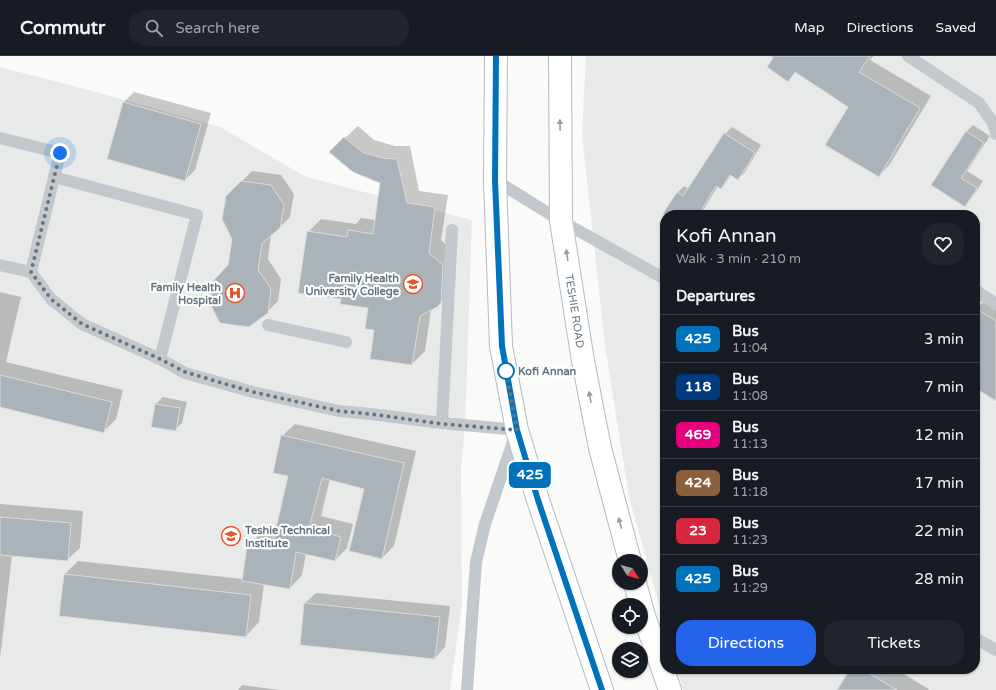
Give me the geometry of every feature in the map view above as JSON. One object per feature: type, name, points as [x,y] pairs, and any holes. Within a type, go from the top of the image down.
[{"type":"main road","points":[[496,56],[495,180],[502,346],[517,430],[538,500],[602,690]]},
{"type":"main road","name":"TESHIE ROAD","points":[[560,56],[561,221],[583,361],[600,448],[628,554]]},
{"type":"main road","points":[[637,590],[644,616],[660,662]]},
{"type":"main road","points":[[664,674],[670,690]]},
{"type":"lane","points":[[908,56],[978,103],[993,123],[996,134]]},
{"type":"lane","points":[[0,138],[60,153],[31,272]]},
{"type":"lane","points":[[54,177],[197,215],[160,359]]},
{"type":"lane","points":[[495,180],[561,221],[660,276]]},
{"type":"lane","points":[[442,424],[452,230]]},
{"type":"lane","points":[[0,265],[31,272],[51,299],[82,324],[160,359],[185,372],[253,392],[339,411],[442,424],[517,430],[486,524],[476,562],[467,690]]},
{"type":"lane","points":[[980,293],[996,304]]},
{"type":"lane","points":[[268,325],[346,342]]},
{"type":"lane","points":[[980,641],[996,650]]},
{"type":"shaded area","points":[[586,56],[996,56],[996,690],[683,690],[678,674],[980,674],[980,210],[660,210],[660,608],[648,565],[648,554],[645,554],[629,497],[605,346],[582,134]]},
{"type":"shaded area","points":[[0,67],[100,93],[220,127],[306,177],[472,220],[465,426],[461,469],[462,604],[450,690],[0,690]]},
{"type":"building","points":[[770,56],[870,56],[859,72],[920,108],[879,177],[825,145],[848,107],[795,72],[788,82],[767,67],[773,58]]},
{"type":"building","points":[[123,102],[201,124],[185,181],[107,159]]},
{"type":"building","points":[[966,131],[984,143],[961,178],[977,188],[965,207],[931,185]]},
{"type":"building","points":[[724,133],[755,153],[738,180],[730,175],[721,189],[716,186],[702,209],[704,210],[665,210],[677,192],[683,196]]},
{"type":"building","points":[[344,137],[362,152],[382,158],[397,159],[407,203],[435,207],[429,253],[443,265],[441,303],[437,307],[420,316],[412,365],[370,359],[374,330],[365,329],[368,308],[340,304],[341,299],[298,293],[307,231],[347,237],[348,230],[373,234],[380,183],[353,172],[329,152]]},
{"type":"building","points":[[241,181],[271,185],[284,205],[280,228],[262,243],[258,270],[271,289],[268,313],[249,327],[220,323],[210,304],[214,280],[228,265],[232,239],[222,219],[226,196]]},
{"type":"building","points":[[980,311],[996,321],[996,401],[980,391]]},
{"type":"building","points":[[0,375],[112,402],[104,433],[0,407]]},
{"type":"building","points":[[155,404],[180,408],[176,431],[151,427]]},
{"type":"building","points":[[281,435],[404,463],[382,559],[349,551],[364,489],[322,478],[309,528],[341,537],[335,561],[296,552],[290,589],[242,581],[247,546],[271,550],[288,476],[273,473]]},
{"type":"building","points":[[0,517],[71,523],[68,561],[0,555]]},
{"type":"building","points":[[64,574],[251,595],[246,637],[59,616]]},
{"type":"building","points":[[304,603],[440,617],[435,659],[300,645]]},
{"type":"building","points":[[847,674],[870,674],[897,690],[837,690]]},
{"type":"bus line","name":"425","points":[[496,56],[495,180],[502,346],[517,430],[538,500],[602,690]]},
{"type":"place","name":"Family Health University College","points":[[413,284]]},
{"type":"place","name":"Family Health Hospital","points":[[235,293]]},
{"type":"place","name":"Kofi Annan","points":[[506,371]]},
{"type":"place","name":"Teshie Technical Institute","points":[[231,536]]},
{"type":"route","points":[[60,153],[31,272],[51,299],[82,324],[160,359],[185,372],[253,392],[339,411],[442,424],[517,430],[506,371]]}]
